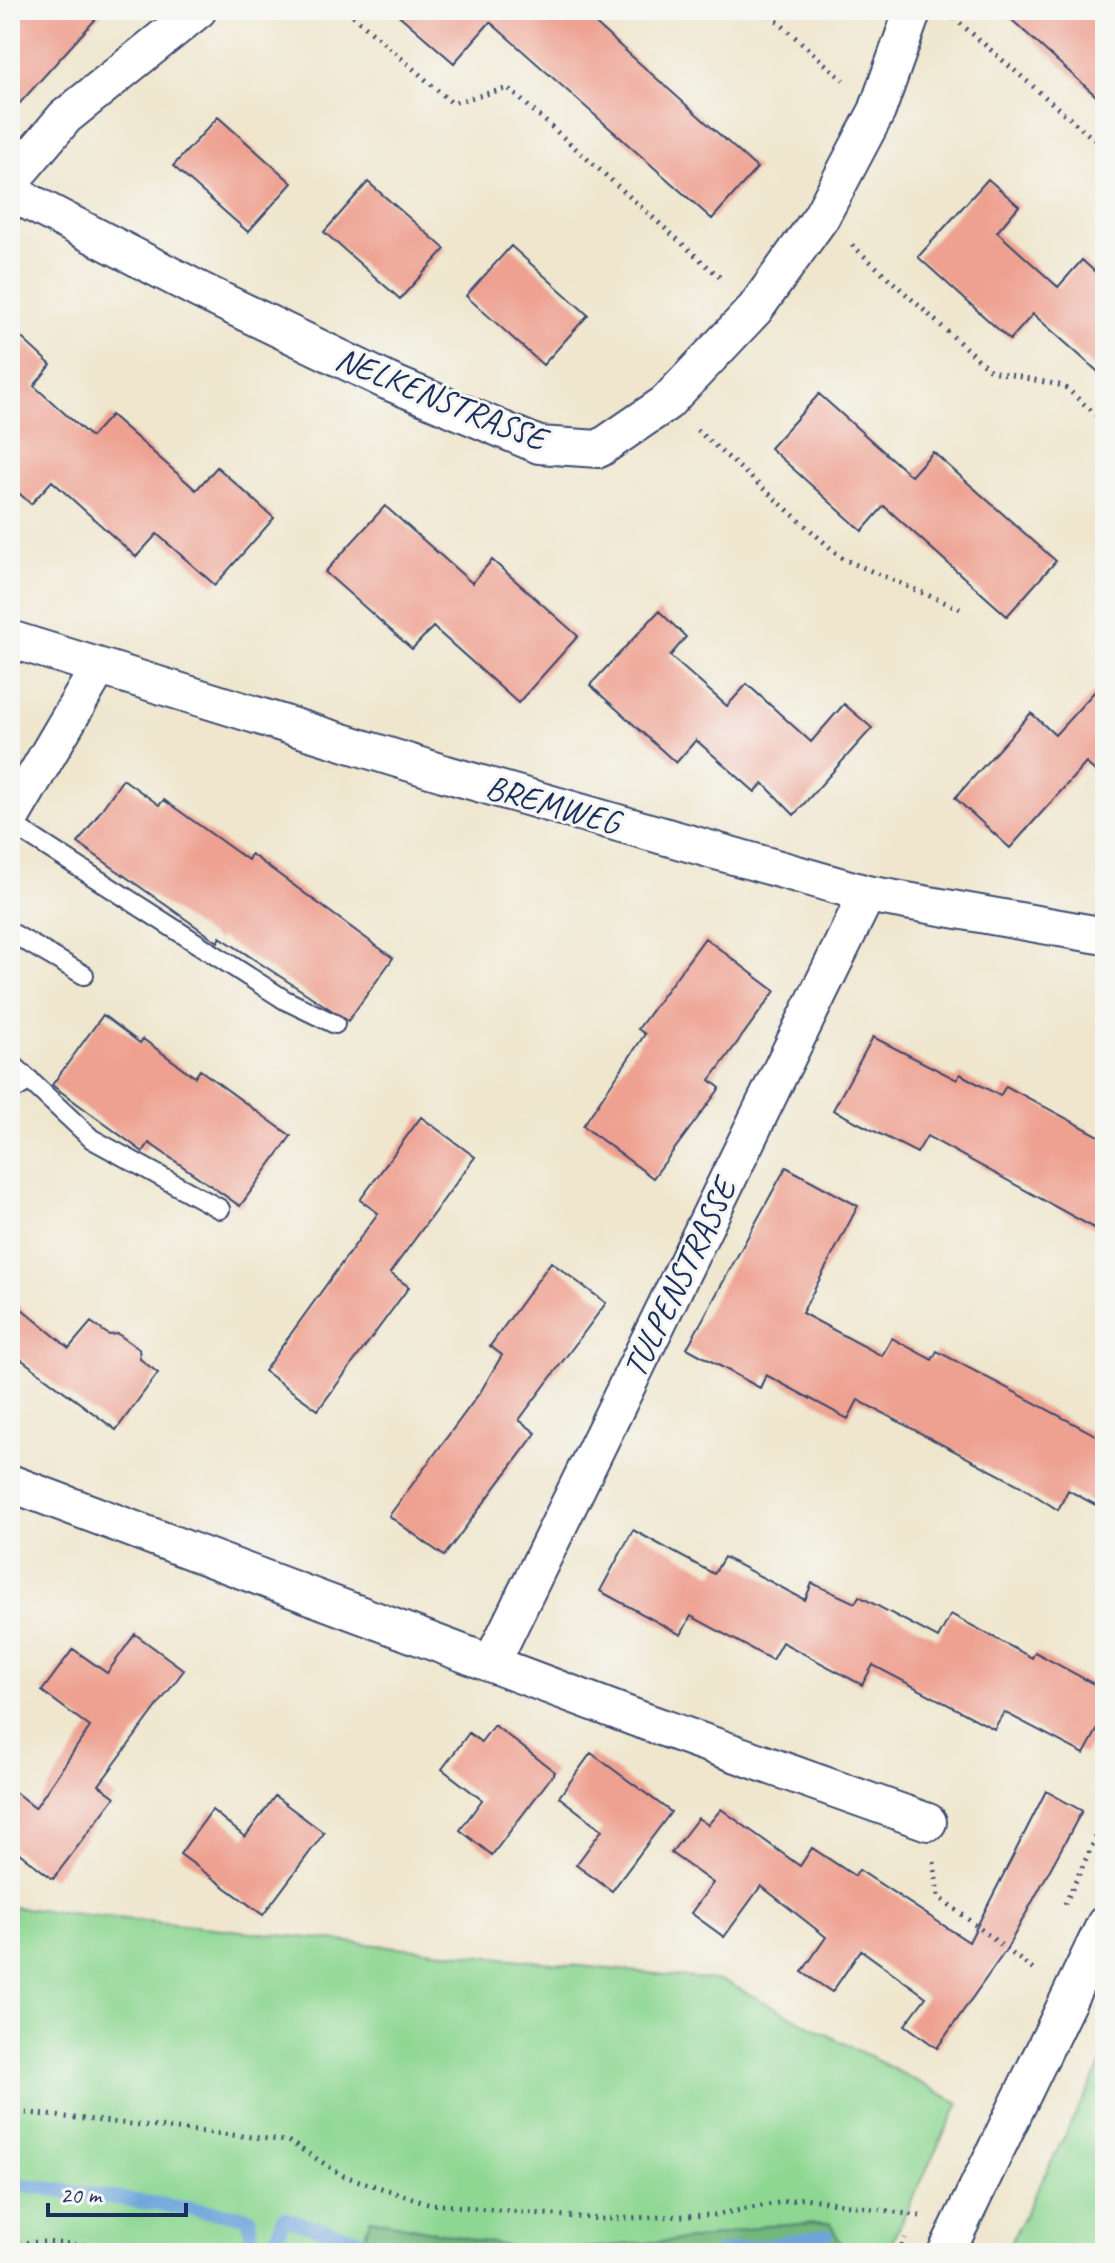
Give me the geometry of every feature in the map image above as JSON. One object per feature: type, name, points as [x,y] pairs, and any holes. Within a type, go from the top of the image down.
[{"type":"street","points":[[10,182],[65,117],[198,10]]},
{"type":"street","name":"NELKENSTRASSE","points":[[10,192],[199,290],[387,381],[539,445],[599,449],[666,403],[755,309],[821,217],[877,111],[913,10]]},
{"type":"street","name":"BREMWEG","points":[[10,639],[98,669],[867,894],[1105,936]]},
{"type":"street","points":[[10,821],[98,669]]},
{"type":"street","name":"TULPENSTRASSE","points":[[492,1662],[867,894]]},
{"type":"street","points":[[10,1483],[641,1720],[928,1822]]},
{"type":"street","points":[[953,2238],[1076,1990],[1105,1924]]},
{"type":"lane","points":[[10,821],[285,1000],[335,1024]]},
{"type":"lane","points":[[10,932],[84,975]]},
{"type":"lane","points":[[10,1062],[92,1139],[220,1209]]},
{"type":"lane","points":[[10,1092],[30,1080]]},
{"type":"path","points":[[347,10],[452,103],[508,88],[755,309]]},
{"type":"path","points":[[765,10],[877,111]]},
{"type":"path","points":[[944,10],[1105,149]]},
{"type":"path","points":[[821,217],[991,371],[1064,386],[1105,423]]},
{"type":"path","points":[[666,403],[843,559],[963,610]]},
{"type":"path","points":[[928,1822],[938,1896],[1027,1968],[1076,1990]]},
{"type":"path","points":[[10,2111],[288,2141],[344,2176],[431,2204],[601,2219],[714,2215],[804,2198],[953,2238]]},
{"type":"path","points":[[10,2243],[45,2242],[190,2253]]},
{"type":"green space","points":[[10,1907],[724,1981],[959,2103],[886,2253],[846,2253],[829,2223],[766,2225],[706,2238],[537,2252],[370,2219],[359,2253],[10,2253]]},
{"type":"green space","points":[[1105,2057],[1105,2253],[1005,2253]]},
{"type":"green space","points":[[370,2219],[537,2252],[706,2238],[766,2225],[830,2223],[846,2253],[359,2253]]},
{"type":"building","points":[[10,10],[104,10],[10,114]]},
{"type":"building","points":[[393,10],[580,10],[757,168],[712,219],[490,22],[454,63]]},
{"type":"building","points":[[1001,10],[1105,10],[1105,104],[1045,50]]},
{"type":"building","points":[[218,117],[292,183],[248,232],[173,166]]},
{"type":"building","points":[[988,179],[1019,206],[997,232],[1058,287],[1082,260],[1105,281],[1105,378],[1033,314],[1010,340],[918,257]]},
{"type":"building","points":[[368,182],[445,249],[400,299],[324,232]]},
{"type":"building","points":[[511,246],[588,315],[543,365],[466,296]]},
{"type":"building","points":[[10,327],[51,365],[34,386],[91,437],[111,415],[196,490],[217,467],[274,518],[215,585],[157,534],[136,557],[52,481],[31,504],[10,485]]},
{"type":"building","points":[[819,394],[911,476],[933,452],[1056,561],[1007,616],[884,506],[862,531],[770,448]]},
{"type":"building","points":[[385,506],[472,583],[492,560],[578,636],[518,703],[433,627],[412,649],[325,572]]},
{"type":"building","points":[[659,611],[686,637],[670,656],[727,706],[747,684],[811,742],[844,704],[872,728],[794,815],[763,783],[755,792],[696,740],[676,763],[590,685]]},
{"type":"building","points":[[1105,680],[1105,780],[1086,763],[1010,848],[955,798],[1031,713],[1055,735]]},
{"type":"building","points":[[123,779],[159,805],[164,800],[248,860],[251,854],[393,958],[348,1021],[220,937],[218,942],[78,843]]},
{"type":"building","points":[[705,938],[775,991],[710,1080],[720,1088],[653,1178],[583,1126],[645,1034],[638,1029]]},
{"type":"building","points":[[103,1015],[140,1043],[143,1039],[195,1077],[200,1070],[291,1136],[240,1206],[149,1143],[143,1152],[52,1085]]},
{"type":"building","points":[[873,1037],[957,1080],[960,1074],[1000,1096],[1006,1086],[1105,1139],[1105,1234],[927,1136],[917,1153],[833,1110]]},
{"type":"building","points":[[421,1117],[475,1157],[390,1273],[409,1287],[318,1410],[264,1371],[378,1213],[360,1200]]},
{"type":"building","points":[[786,1167],[858,1206],[802,1313],[882,1356],[892,1338],[932,1360],[937,1351],[1105,1440],[1105,1510],[1068,1490],[1058,1510],[1019,1485],[858,1400],[848,1419],[766,1375],[760,1388],[687,1348]]},
{"type":"building","points":[[551,1262],[606,1303],[519,1420],[536,1433],[444,1556],[389,1516],[481,1391],[502,1355],[490,1346]]},
{"type":"building","points":[[10,1299],[69,1348],[91,1322],[109,1335],[118,1334],[139,1349],[140,1359],[158,1373],[116,1430],[10,1351]]},
{"type":"building","points":[[633,1530],[714,1574],[724,1557],[805,1600],[812,1583],[855,1603],[859,1596],[938,1638],[951,1614],[1032,1658],[1035,1652],[1105,1690],[1105,1716],[1084,1754],[1004,1712],[994,1729],[873,1665],[862,1685],[782,1642],[772,1660],[691,1616],[681,1635],[600,1591]]},
{"type":"building","points":[[135,1634],[184,1670],[99,1785],[115,1797],[53,1879],[10,1846],[10,1788],[35,1808],[90,1727],[42,1691],[73,1649],[107,1673]]},
{"type":"building","points":[[494,1725],[555,1772],[492,1855],[460,1830],[482,1800],[442,1769],[469,1733],[481,1742]]},
{"type":"building","points":[[591,1753],[671,1812],[612,1891],[576,1865],[602,1830],[559,1797]]},
{"type":"building","points":[[1046,1791],[1082,1811],[1006,1950],[937,2048],[905,2025],[926,1997],[861,1950],[832,1992],[802,1972],[826,1937],[761,1886],[724,1937],[691,1913],[713,1883],[671,1853],[698,1818],[708,1825],[721,1809],[800,1866],[812,1848],[855,1876],[859,1870],[969,1942]]},
{"type":"building","points":[[275,1796],[324,1833],[263,1915],[180,1854],[212,1810],[245,1837]]},
{"type":"waterway","points":[[10,2183],[249,2217],[253,2253]]},
{"type":"waterway","points":[[272,2253],[284,2218],[406,2253]]},
{"type":"waterway","points":[[719,2253],[826,2236]]}]
